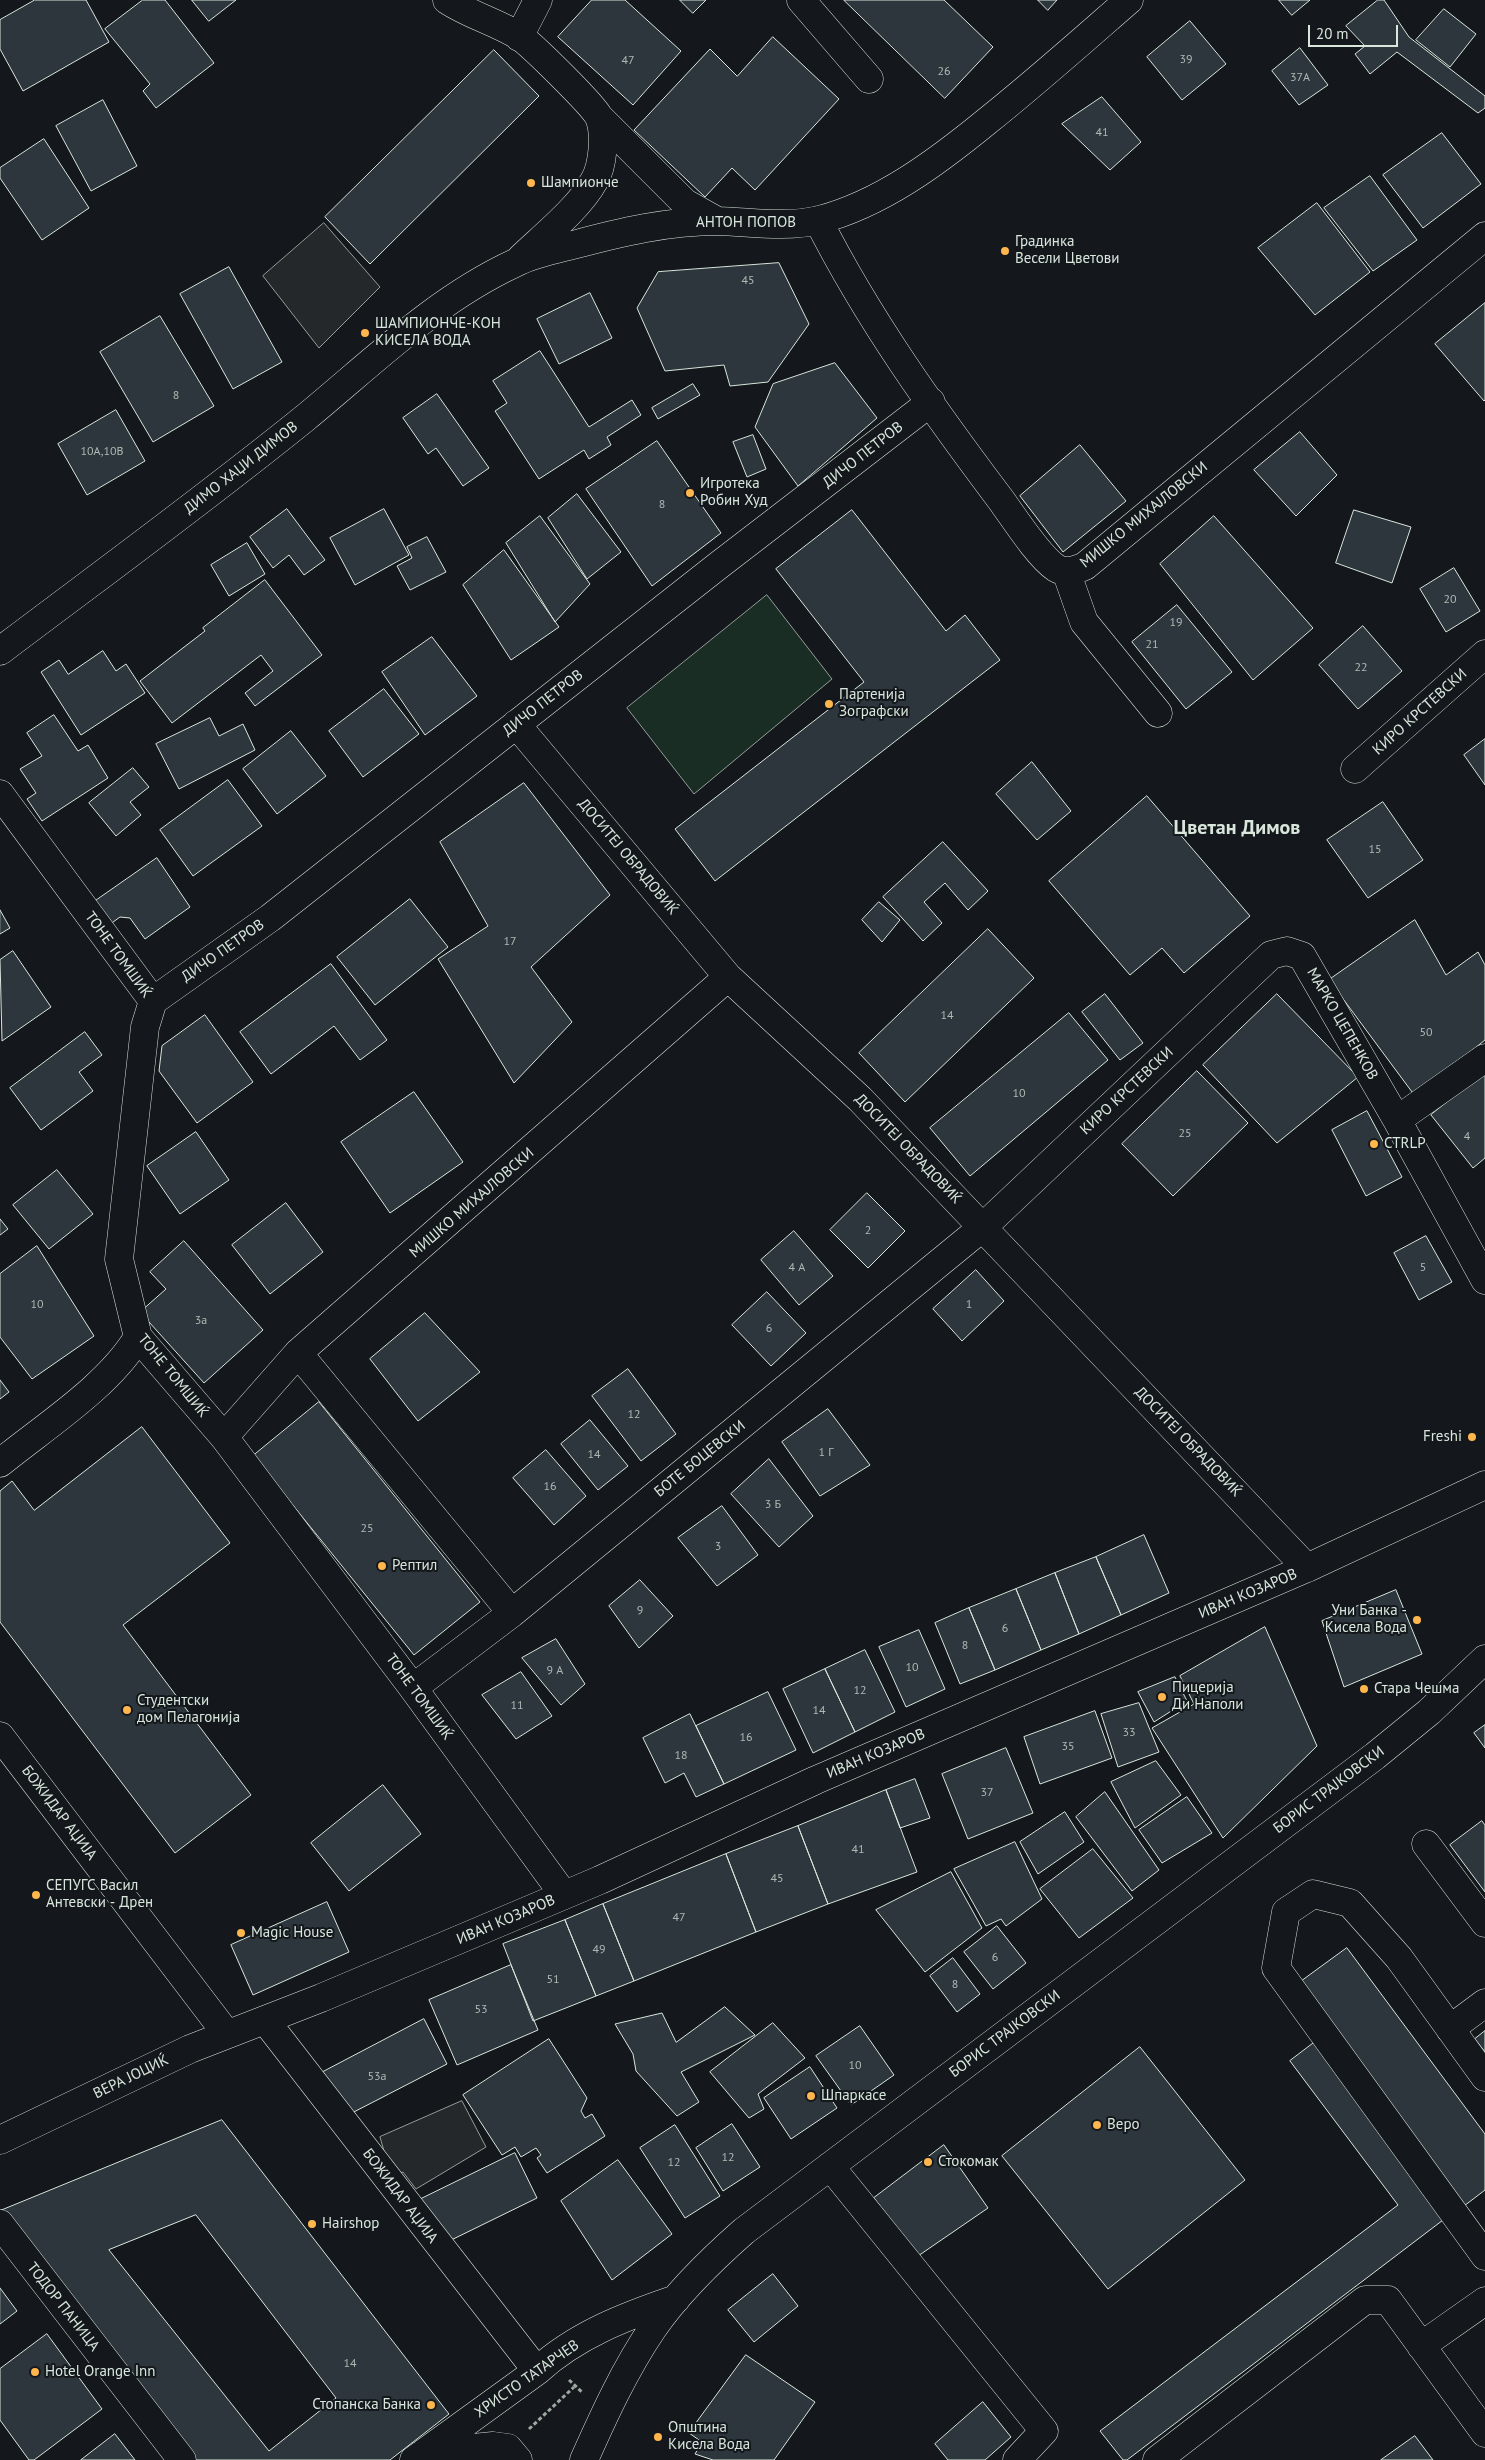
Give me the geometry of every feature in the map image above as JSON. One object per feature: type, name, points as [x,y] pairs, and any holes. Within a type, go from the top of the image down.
[{"type":"street","points":[[447,0],[462,10],[519,37],[566,80],[599,117],[686,202],[717,221]]},
{"type":"street","points":[[519,37],[538,0]]},
{"type":"street","points":[[801,0],[869,79]]},
{"type":"street","name":"АНТОН ПОПОВ","points":[[479,281],[518,261],[558,248],[641,228],[667,224],[717,221],[767,225],[818,220],[868,201],[899,185],[947,153],[1016,97],[1129,0]]},
{"type":"street","points":[[518,261],[568,211],[594,181],[602,154],[599,117]]},
{"type":"street","name":"МИШКО МИХАЈЛОВСКИ","points":[[818,220],[842,268],[867,309],[931,402],[1025,532],[1056,568],[1066,571],[1085,566],[1485,236]]},
{"type":"street","name":"ДИМО ХАЏИ ДИМОВ","points":[[0,651],[267,448],[403,335],[479,281]]},
{"type":"street","name":"ДИЧО ПЕТРОВ","points":[[153,1001],[270,918],[516,724],[931,402]]},
{"type":"street","points":[[1066,571],[1084,622],[1158,712]]},
{"type":"street","name":"КИРО КРСТЕВСКИ","points":[[1355,769],[1485,654]]},
{"type":"street","name":"ДОСИТЕЈ ОБРАДОВИЌ","points":[[516,724],[728,977],[860,1099],[1307,1568]]},
{"type":"street","name":"ТОНЕ ТОМШИЌ","points":[[0,794],[153,1001],[144,1027],[119,1259],[138,1337],[224,1437],[413,1688],[564,1895]]},
{"type":"street","name":"МАРКО ЦЕПЕНКОВ","points":[[1271,955],[1287,951],[1302,956],[1397,1120],[1485,1280]]},
{"type":"street","name":"КИРО КРСТЕВСКИ","points":[[984,1227],[1271,955]]},
{"type":"street","name":"МИШКО МИХАЈЛОВСКИ","points":[[224,1437],[298,1353],[728,977]]},
{"type":"street","points":[[1397,1120],[1485,1058]]},
{"type":"street","name":"БОТЕ БОЦЕВСКИ","points":[[413,1688],[512,1613],[984,1227]]},
{"type":"street","points":[[0,1463],[96,1385],[118,1364],[138,1337]]},
{"type":"street","points":[[298,1353],[512,1613]]},
{"type":"street","name":"ИВАН КОЗАРОВ","points":[[265,2020],[564,1895],[816,1780],[1307,1568],[1485,1485]]},
{"type":"street","name":"БОРИС ТРАЈКОВСКИ","points":[[584,2460],[606,2410],[653,2328],[676,2299],[744,2230],[1375,1756],[1429,1712],[1485,1659]]},
{"type":"street","name":"БОЖИДАР АЏИЈА","points":[[0,1736],[226,2034]]},
{"type":"street","points":[[1426,1844],[1485,1923]]},
{"type":"street","points":[[1485,2077],[1399,1958],[1350,1903],[1314,1894],[1286,1912],[1276,1968],[1485,2256]]},
{"type":"street","points":[[1450,2029],[1485,2003]]},
{"type":"street","name":"БОЖИДАР АЏИЈА","points":[[265,2020],[537,2372]]},
{"type":"street","name":"ВЕРА ЈОЦИЌ","points":[[0,2140],[226,2034],[265,2020]]},
{"type":"street","points":[[830,2166],[1044,2431],[1017,2460]]},
{"type":"street","name":"ТОДОР ПАНИЦА","points":[[0,2224],[182,2460]]},
{"type":"street","name":"ХРИСТО ТАТАРЧЕВ","points":[[418,2457],[537,2372],[550,2360],[624,2316],[676,2299]]},
{"type":"street","points":[[1157,2460],[1365,2300],[1388,2300],[1485,2433]]},
{"type":"street","points":[[1421,2346],[1485,2301]]},
{"type":"street","points":[[418,2457],[493,2446],[513,2454]]},
{"type":"path","points":[[513,2454],[574,2387]]},
{"type":"green space","points":[[767,595],[832,679],[694,794],[627,708]]},
{"type":"shaded area","points":[[324,223],[380,287],[319,348],[263,276]]},
{"type":"shaded area","points":[[462,2101],[486,2147],[416,2189],[403,2172],[391,2176],[380,2137]]},
{"type":"building","points":[[35,0],[86,0],[109,42],[23,91],[0,49],[0,20]]},
{"type":"building","points":[[143,0],[165,0],[214,63],[156,108],[143,91],[150,84],[105,29]]},
{"type":"building","points":[[192,0],[236,0],[209,21]]},
{"type":"building","points":[[592,0],[625,0],[681,51],[633,105],[558,37]]},
{"type":"building","points":[[680,0],[706,0],[693,13]]},
{"type":"building","points":[[844,0],[944,0],[993,47],[945,98]]},
{"type":"building","points":[[1038,0],[1057,0],[1048,10]]},
{"type":"building","points":[[1279,0],[1310,0],[1292,15]]},
{"type":"building","points":[[1378,0],[1384,0],[1409,37],[1485,96],[1485,108],[1478,113],[1397,52],[1370,74],[1355,54],[1365,46],[1346,26]]},
{"type":"building","points":[[1444,9],[1476,34],[1450,67],[1416,40]]},
{"type":"building","points":[[1190,21],[1226,64],[1182,100],[1147,57]]},
{"type":"building","points":[[773,37],[839,99],[755,190],[732,168],[705,197],[634,130],[710,49],[737,76]]},
{"type":"building","points":[[1300,48],[1328,85],[1299,105],[1272,71]]},
{"type":"building","points":[[494,50],[539,96],[370,264],[325,217]]},
{"type":"building","points":[[1102,97],[1141,142],[1110,170],[1062,124]]},
{"type":"building","points":[[103,100],[137,166],[91,191],[56,126]]},
{"type":"building","points":[[1442,133],[1481,184],[1423,228],[1383,175]]},
{"type":"building","points":[[44,139],[89,208],[42,240],[0,178],[0,168]]},
{"type":"building","points":[[1370,176],[1417,240],[1373,271],[1324,208]]},
{"type":"building","points":[[1317,203],[1370,272],[1315,315],[1258,248]]},
{"type":"building","points":[[779,263],[809,324],[768,382],[730,386],[724,365],[665,371],[637,308],[658,272]]},
{"type":"building","points":[[229,267],[282,362],[233,389],[180,294]]},
{"type":"building","points":[[590,293],[612,338],[559,364],[537,319]]},
{"type":"building","points":[[1485,303],[1485,400],[1484,401],[1435,344]]},
{"type":"building","points":[[160,316],[214,406],[153,442],[100,352]]},
{"type":"building","points":[[540,351],[589,427],[632,400],[641,415],[607,437],[611,445],[589,459],[584,450],[539,479],[495,411],[507,403],[493,381]]},
{"type":"building","points":[[835,363],[877,418],[798,486],[755,427],[773,384]]},
{"type":"building","points":[[693,384],[700,395],[658,419],[652,408]]},
{"type":"building","points":[[437,394],[489,468],[463,486],[436,448],[428,454],[403,418]]},
{"type":"building","points":[[116,410],[145,461],[87,495],[58,444]]},
{"type":"building","points":[[1300,432],[1337,475],[1296,516],[1254,470]]},
{"type":"building","points":[[753,435],[766,469],[747,477],[733,442]]},
{"type":"building","points":[[657,441],[721,533],[652,586],[586,489]]},
{"type":"building","points":[[1080,445],[1126,501],[1063,552],[1020,496]]},
{"type":"building","points":[[577,494],[621,552],[587,579],[548,518]]},
{"type":"building","points":[[287,509],[325,560],[304,575],[289,555],[273,568],[250,537]]},
{"type":"building","points":[[384,509],[409,555],[355,585],[330,538]]},
{"type":"building","points":[[852,510],[946,631],[965,615],[1000,660],[715,881],[675,829],[864,682],[776,569]]},
{"type":"building","points":[[1354,510],[1411,527],[1392,583],[1336,563]]},
{"type":"building","points":[[540,516],[590,584],[555,622],[506,543]]},
{"type":"building","points":[[1214,516],[1313,628],[1253,680],[1160,564]]},
{"type":"building","points":[[427,537],[446,572],[410,590],[397,566],[412,558],[407,547]]},
{"type":"building","points":[[247,543],[265,574],[229,596],[211,565]]},
{"type":"building","points":[[504,550],[559,627],[511,660],[463,585]]},
{"type":"building","points":[[1454,568],[1480,611],[1446,632],[1420,589]]},
{"type":"building","points":[[265,580],[322,655],[255,706],[245,693],[273,671],[261,655],[172,723],[140,681],[205,631],[203,628]]},
{"type":"building","points":[[1177,605],[1232,672],[1186,709],[1132,642]]},
{"type":"building","points":[[1363,626],[1402,671],[1358,709],[1319,665]]},
{"type":"building","points":[[432,637],[477,696],[425,735],[382,672]]},
{"type":"building","points":[[103,651],[116,671],[126,664],[145,693],[81,735],[41,672],[59,660],[68,674]]},
{"type":"building","points":[[384,689],[419,734],[363,777],[329,731]]},
{"type":"building","points":[[54,715],[78,751],[88,745],[108,778],[42,821],[27,799],[36,793],[20,769],[42,756],[27,733]]},
{"type":"building","points":[[210,718],[219,736],[243,724],[255,750],[179,789],[156,744]]},
{"type":"building","points":[[291,731],[326,776],[277,814],[243,769]]},
{"type":"building","points":[[1485,739],[1485,785],[1464,755]]},
{"type":"building","points":[[1032,762],[1071,811],[1037,840],[996,794]]},
{"type":"building","points":[[133,768],[149,787],[130,802],[141,815],[116,836],[89,803]]},
{"type":"building","points":[[228,780],[262,826],[193,876],[160,830]]},
{"type":"building","points":[[524,783],[610,895],[531,967],[572,1022],[514,1083],[438,959],[488,926],[440,842]]},
{"type":"building","points":[[1147,796],[1250,916],[1184,973],[1162,948],[1130,975],[1049,881]]},
{"type":"building","points":[[1383,802],[1423,860],[1368,898],[1327,840]]},
{"type":"building","points":[[943,842],[988,891],[968,910],[945,883],[924,902],[942,923],[923,941],[883,897]]},
{"type":"building","points":[[157,858],[190,907],[145,939],[130,918],[120,917],[109,925],[94,902]]},
{"type":"building","points":[[410,899],[448,947],[375,1005],[337,957]]},
{"type":"building","points":[[879,902],[900,920],[882,942],[862,920]]},
{"type":"building","points":[[0,910],[10,928],[0,934]]},
{"type":"building","points":[[1415,920],[1446,975],[1478,952],[1485,965],[1485,1040],[1415,1096],[1329,980]]},
{"type":"building","points":[[988,929],[1034,978],[905,1102],[859,1053]]},
{"type":"building","points":[[13,951],[51,1007],[2,1041],[0,960]]},
{"type":"building","points":[[331,964],[387,1040],[360,1060],[334,1026],[271,1074],[240,1032]]},
{"type":"building","points":[[1105,994],[1143,1043],[1120,1060],[1082,1012]]},
{"type":"building","points":[[1277,994],[1358,1077],[1277,1143],[1203,1065]]},
{"type":"building","points":[[1069,1013],[1108,1060],[970,1176],[930,1128]]},
{"type":"building","points":[[205,1015],[253,1082],[197,1123],[159,1071],[162,1046]]},
{"type":"building","points":[[85,1032],[102,1055],[79,1072],[93,1091],[41,1130],[10,1088]]},
{"type":"building","points":[[1197,1071],[1248,1123],[1173,1196],[1122,1144]]},
{"type":"building","points":[[1485,1072],[1485,1158],[1473,1168],[1431,1115]]},
{"type":"building","points":[[414,1092],[463,1162],[390,1213],[341,1142]]},
{"type":"building","points":[[1367,1111],[1402,1177],[1366,1196],[1332,1130]]},
{"type":"building","points":[[196,1132],[229,1180],[180,1214],[147,1166]]},
{"type":"building","points":[[57,1170],[93,1214],[49,1249],[13,1205]]},
{"type":"building","points":[[867,1193],[905,1231],[868,1268],[830,1230]]},
{"type":"building","points":[[286,1203],[323,1252],[270,1294],[232,1245]]},
{"type":"building","points":[[0,1219],[8,1229],[0,1235]]},
{"type":"building","points":[[794,1231],[833,1276],[799,1305],[761,1260]]},
{"type":"building","points":[[1426,1236],[1452,1282],[1419,1300],[1394,1253]]},
{"type":"building","points":[[184,1241],[263,1330],[204,1383],[140,1312],[166,1289],[150,1272]]},
{"type":"building","points":[[37,1246],[94,1336],[32,1379],[0,1337],[0,1274]]},
{"type":"building","points":[[976,1270],[1004,1301],[962,1341],[933,1309]]},
{"type":"building","points":[[767,1292],[806,1333],[771,1366],[732,1325]]},
{"type":"building","points":[[425,1313],[480,1372],[418,1421],[370,1359]]},
{"type":"building","points":[[628,1369],[676,1434],[641,1461],[592,1396]]},
{"type":"building","points":[[0,1380],[9,1392],[0,1399]]},
{"type":"building","points":[[319,1402],[480,1602],[414,1655],[253,1456]]},
{"type":"building","points":[[828,1409],[870,1465],[820,1496],[782,1442]]},
{"type":"building","points":[[590,1420],[628,1466],[598,1490],[561,1444]]},
{"type":"building","name":"Студентски дом Пелагонија","points":[[142,1427],[230,1543],[123,1625],[251,1795],[175,1853],[0,1622],[0,1491],[12,1481],[34,1510]]},
{"type":"building","points":[[546,1450],[586,1496],[554,1525],[513,1478]]},
{"type":"building","points":[[769,1459],[813,1516],[779,1547],[731,1494]]},
{"type":"building","points":[[722,1506],[758,1555],[717,1586],[678,1538]]},
{"type":"building","points":[[1144,1535],[1169,1593],[1121,1615],[1096,1557]]},
{"type":"building","points":[[1096,1557],[1121,1615],[1079,1634],[1055,1573]]},
{"type":"building","points":[[1055,1573],[1079,1634],[1041,1650],[1016,1589]]},
{"type":"building","points":[[640,1580],[673,1616],[639,1648],[609,1606]]},
{"type":"building","points":[[1016,1589],[1041,1650],[995,1670],[969,1608]]},
{"type":"building","points":[[1396,1590],[1422,1654],[1344,1687],[1322,1621]]},
{"type":"building","points":[[969,1608],[995,1670],[960,1684],[935,1623]]},
{"type":"building","points":[[1265,1627],[1317,1746],[1223,1838],[1152,1728],[1194,1704],[1180,1676]]},
{"type":"building","points":[[919,1630],[945,1689],[906,1707],[879,1647]]},
{"type":"building","points":[[556,1639],[585,1684],[561,1705],[522,1658]]},
{"type":"building","points":[[865,1650],[895,1712],[855,1732],[825,1669]]},
{"type":"building","points":[[825,1669],[855,1732],[813,1753],[783,1689]]},
{"type":"building","points":[[521,1672],[552,1716],[516,1739],[482,1695]]},
{"type":"building","name":"Пицерија Ди Наполи","points":[[1175,1677],[1187,1701],[1154,1722],[1138,1692]]},
{"type":"building","points":[[768,1692],[796,1750],[724,1784],[696,1726]]},
{"type":"building","points":[[1139,1703],[1159,1752],[1118,1767],[1101,1714]]},
{"type":"building","points":[[1095,1711],[1112,1758],[1040,1784],[1024,1737]]},
{"type":"building","points":[[690,1714],[724,1784],[696,1797],[684,1773],[665,1783],[643,1738]]},
{"type":"building","points":[[1485,1725],[1485,1748],[1474,1733]]},
{"type":"building","points":[[1006,1748],[1033,1813],[968,1839],[942,1774]]},
{"type":"building","points":[[1156,1761],[1181,1795],[1135,1828],[1111,1782]]},
{"type":"building","points":[[915,1779],[930,1818],[900,1828],[886,1790]]},
{"type":"building","points":[[383,1785],[421,1834],[349,1891],[311,1843]]},
{"type":"building","points":[[886,1790],[917,1872],[828,1904],[798,1826]]},
{"type":"building","points":[[1105,1792],[1159,1870],[1132,1891],[1076,1817]]},
{"type":"building","points":[[1187,1797],[1212,1833],[1162,1863],[1139,1830]]},
{"type":"building","points":[[1065,1812],[1084,1842],[1038,1874],[1020,1842]]},
{"type":"building","points":[[1482,1821],[1485,1825],[1485,1892],[1450,1845]]},
{"type":"building","points":[[798,1826],[828,1904],[756,1932],[726,1854]]},
{"type":"building","points":[[1015,1842],[1042,1899],[1006,1926],[1001,1919],[986,1926],[954,1869]]},
{"type":"building","points":[[1093,1849],[1133,1898],[1079,1938],[1040,1889]]},
{"type":"building","points":[[726,1854],[756,1932],[634,1981],[603,1904]]},
{"type":"building","points":[[951,1872],[982,1928],[925,1972],[876,1910]]},
{"type":"building","points":[[327,1902],[349,1952],[253,1995],[231,1945]]},
{"type":"building","points":[[603,1904],[634,1981],[596,1996],[565,1920]]},
{"type":"building","points":[[565,1920],[596,1996],[533,2021],[503,1944]]},
{"type":"building","points":[[997,1926],[1026,1963],[993,1989],[964,1952]]},
{"type":"building","points":[[1347,1948],[1485,2134],[1485,2190],[1464,2206],[1299,1983]]},
{"type":"building","points":[[953,1958],[980,1994],[957,2012],[930,1976]]},
{"type":"building","points":[[511,1965],[538,2030],[457,2065],[429,2000]]},
{"type":"building","points":[[725,2007],[755,2035],[681,2072],[699,2102],[677,2116],[636,2071],[633,2054],[615,2024],[662,2013],[676,2042]]},
{"type":"building","points":[[424,2019],[447,2064],[346,2116],[323,2072]]},
{"type":"building","points":[[773,2023],[805,2058],[758,2094],[764,2109],[749,2118],[710,2072]]},
{"type":"building","points":[[860,2026],[894,2075],[851,2105],[816,2056]]},
{"type":"building","points":[[1485,2031],[1485,2052],[1475,2039]]},
{"type":"building","points":[[549,2039],[587,2098],[581,2111],[585,2118],[592,2114],[605,2136],[547,2173],[537,2158],[541,2155],[536,2148],[521,2157],[515,2147],[502,2155],[463,2095]]},
{"type":"building","points":[[1315,2042],[1447,2217],[1127,2460],[1123,2460],[1100,2431],[1398,2205],[1290,2061]]},
{"type":"building","points":[[1140,2047],[1245,2180],[1108,2289],[1002,2156]]},
{"type":"building","points":[[810,2067],[837,2108],[791,2139],[764,2098]]},
{"type":"building","points":[[222,2120],[449,2414],[390,2460],[192,2460],[0,2211]],"holes":[[[196,2215],[336,2398],[269,2451],[109,2250]]]},
{"type":"building","points":[[732,2124],[760,2167],[723,2191],[696,2148]]},
{"type":"building","points":[[675,2125],[720,2196],[685,2218],[640,2148]]},
{"type":"building","points":[[944,2145],[988,2208],[918,2256],[874,2198]]},
{"type":"building","points":[[515,2153],[537,2198],[441,2245],[419,2200]]},
{"type":"building","points":[[618,2160],[672,2234],[612,2280],[561,2201]]},
{"type":"building","points":[[773,2274],[798,2306],[754,2342],[728,2310]]},
{"type":"building","points":[[0,2288],[17,2311],[0,2324]]},
{"type":"building","points":[[47,2334],[102,2409],[34,2460],[29,2460],[0,2420],[0,2369]]},
{"type":"building","points":[[746,2355],[815,2402],[774,2460],[713,2460],[695,2454],[702,2442],[689,2433]]},
{"type":"building","points":[[983,2402],[1011,2437],[985,2460],[948,2460],[935,2444]]},
{"type":"building","points":[[115,2434],[135,2460],[81,2460]]},
{"type":"building","points":[[1415,2436],[1433,2460],[1381,2460]]},
{"type":"place","name":"Шампионче","points":[[531,183]]},
{"type":"place","name":"Градинка Весели Цветови","points":[[1005,251]]},
{"type":"place","name":"ШАМПИОНЧЕ-КОН КИСЕЛА ВОДА","points":[[365,333]]},
{"type":"place","name":"Игротека Робин Худ","points":[[690,493]]},
{"type":"place","name":"Партенија Зографски","points":[[829,704]]},
{"type":"place","name":"CTRLP","points":[[1374,1144]]},
{"type":"place","name":"Freshi","points":[[1472,1437]]},
{"type":"place","name":"Рептил","points":[[382,1566]]},
{"type":"place","name":"Уни Банка - Кисела Вода","points":[[1417,1620]]},
{"type":"place","name":"Стара Чешма","points":[[1364,1689]]},
{"type":"place","name":"Пицерија Ди Наполи","points":[[1162,1697]]},
{"type":"place","name":"Студентски дом Пелагонија","points":[[127,1710]]},
{"type":"place","name":"СЕПУГС Васил Антевски - Дрен","points":[[36,1895]]},
{"type":"place","name":"Magic House","points":[[241,1933]]},
{"type":"place","name":"Шпаркасе","points":[[811,2096]]},
{"type":"place","name":"Веро","points":[[1097,2125]]},
{"type":"place","name":"Стокомак","points":[[928,2162]]},
{"type":"place","name":"Hairshop","points":[[312,2224]]},
{"type":"place","name":"Hotel Orange Inn","points":[[35,2372]]},
{"type":"place","name":"Стопанска Банка","points":[[431,2405]]},
{"type":"place","name":"Општина Кисела Вода","points":[[658,2437]]},
{"type":"district","name":"Цветан Димов","points":[[1237,828]]}]
